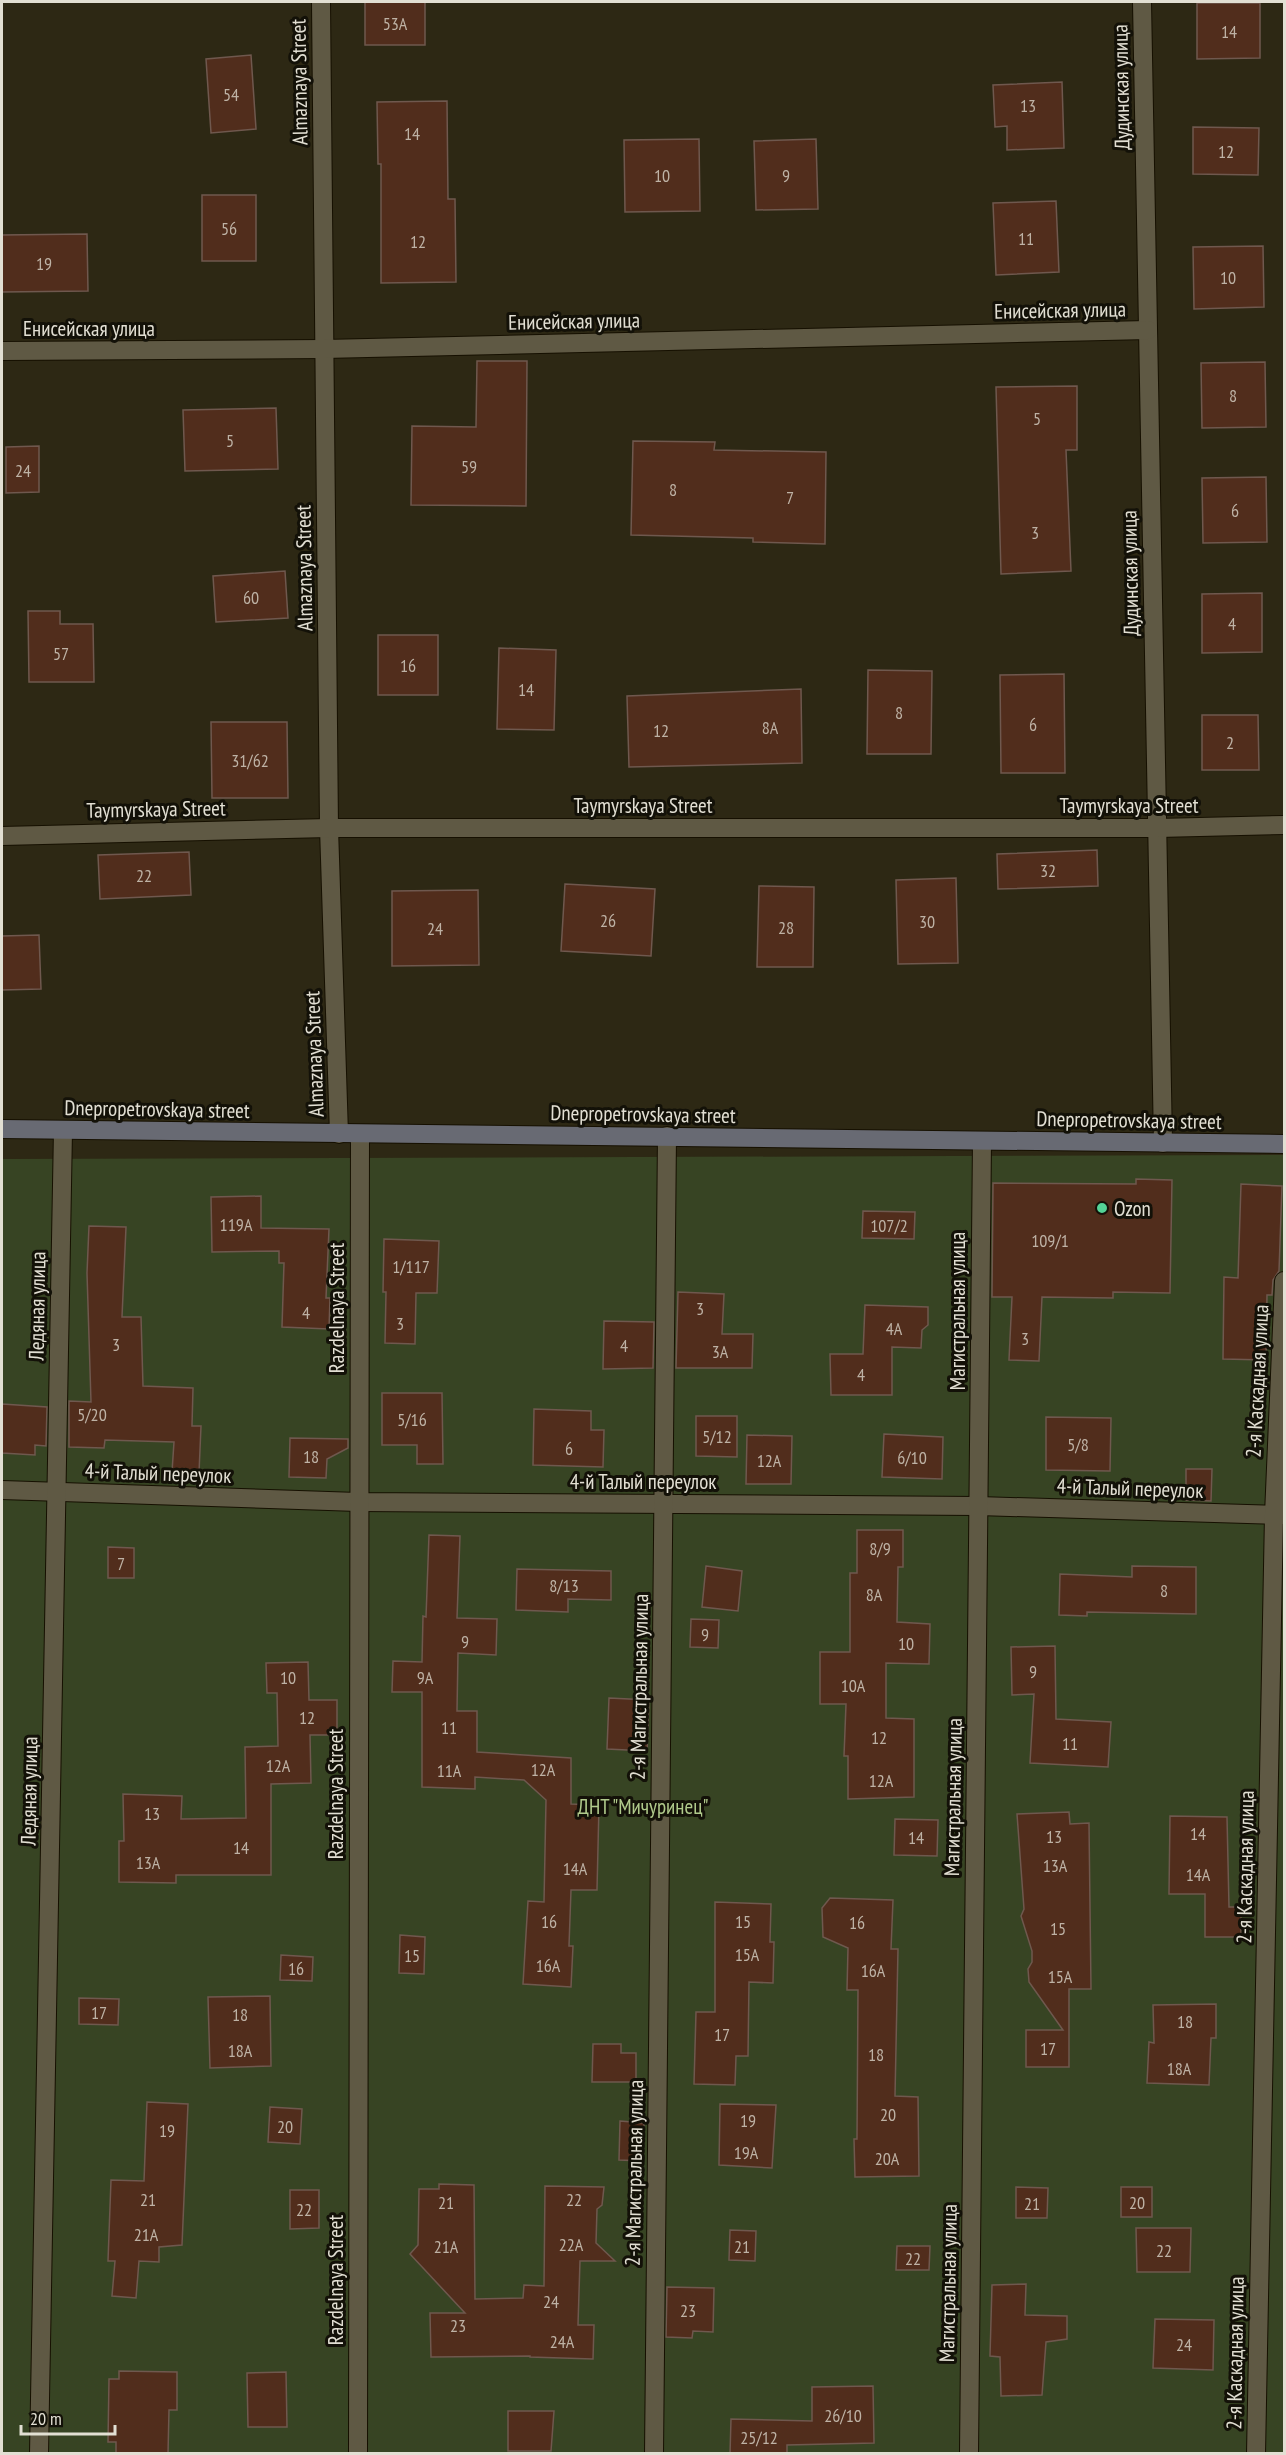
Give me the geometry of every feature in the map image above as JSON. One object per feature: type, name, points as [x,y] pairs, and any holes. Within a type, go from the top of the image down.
[{"type":"street","name":"Almaznaya Street","points":[[321,2],[329,828],[339,1134]]},
{"type":"street","name":"Дудинская улица","points":[[1142,2],[1163,1143]]},
{"type":"street","name":"Енисейская улица","points":[[2,351],[324,349],[1148,330]]},
{"type":"street","name":"Taymyrskaya Street","points":[[2,836],[329,828],[1158,828],[1284,825]]},
{"type":"street","name":"Dnepropetrovskaya street","points":[[2,1130],[1284,1144]]},
{"type":"street","name":"Ледяная улица","points":[[39,2454],[63,1130]]},
{"type":"street","name":"Razdelnaya Street","points":[[358,2454],[360,1135]]},
{"type":"street","name":"2-я Магистральная улица","points":[[654,2454],[667,1136]]},
{"type":"street","name":"Магистральная улица","points":[[969,2454],[982,1141]]},
{"type":"street","name":"2-я Каскадная улица","points":[[1256,2454],[1284,1281]]},
{"type":"street","name":"4-й Талый переулок","points":[[2,1490],[358,1502],[978,1506],[1279,1515]]},
{"type":"green space","name":"ДНТ \"Мичуринец\"","points":[[1284,1155],[1284,2453],[2,2453],[2,1159]]},
{"type":"building","points":[[365,2],[425,2],[425,45],[365,45]]},
{"type":"building","points":[[1197,3],[1260,3],[1260,58],[1197,59]]},
{"type":"building","points":[[251,55],[256,129],[211,133],[206,59]]},
{"type":"building","points":[[1062,82],[1064,148],[1007,150],[1007,126],[995,127],[993,85]]},
{"type":"building","points":[[447,101],[448,199],[455,199],[456,282],[381,283],[381,164],[378,164],[377,102]]},
{"type":"building","points":[[1193,127],[1259,128],[1258,175],[1193,174]]},
{"type":"building","points":[[699,139],[700,211],[625,212],[624,140]]},
{"type":"building","points":[[816,139],[818,209],[756,210],[754,141]]},
{"type":"building","points":[[202,195],[256,195],[256,261],[202,261]]},
{"type":"building","points":[[1056,201],[1059,272],[996,275],[993,203]]},
{"type":"building","points":[[87,234],[88,291],[2,292],[2,235]]},
{"type":"building","points":[[1263,246],[1264,307],[1194,309],[1193,247]]},
{"type":"building","points":[[477,361],[527,361],[526,506],[411,505],[412,426],[476,427]]},
{"type":"building","points":[[1265,362],[1266,427],[1202,428],[1201,363]]},
{"type":"building","points":[[1077,386],[1077,450],[1066,450],[1071,571],[1001,574],[996,387]]},
{"type":"building","points":[[276,408],[278,469],[185,471],[183,410]]},
{"type":"building","points":[[633,441],[715,442],[714,450],[826,452],[825,544],[753,542],[753,538],[631,535]]},
{"type":"building","points":[[39,446],[39,492],[6,493],[6,447]]},
{"type":"building","points":[[1266,477],[1267,542],[1203,543],[1202,478]]},
{"type":"building","points":[[285,571],[288,618],[216,622],[213,576]]},
{"type":"building","points":[[1262,593],[1262,652],[1202,653],[1202,594]]},
{"type":"building","points":[[28,611],[60,611],[60,624],[93,624],[94,682],[29,682]]},
{"type":"building","points":[[378,635],[438,635],[438,695],[378,695]]},
{"type":"building","points":[[499,648],[556,650],[554,730],[497,729]]},
{"type":"building","points":[[868,670],[932,671],[931,754],[867,754]]},
{"type":"building","points":[[1064,674],[1065,773],[1001,773],[1000,675]]},
{"type":"building","points":[[801,689],[802,763],[629,767],[627,696]]},
{"type":"building","points":[[1202,715],[1258,715],[1259,770],[1202,770]]},
{"type":"building","points":[[211,722],[287,722],[288,798],[212,798]]},
{"type":"building","points":[[1097,850],[1098,886],[998,889],[997,854]]},
{"type":"building","points":[[189,852],[191,895],[100,899],[98,855]]},
{"type":"building","points":[[956,878],[958,963],[898,964],[896,880]]},
{"type":"building","points":[[565,884],[655,889],[651,956],[561,951]]},
{"type":"building","points":[[759,886],[814,887],[813,967],[757,967]]},
{"type":"building","points":[[478,890],[479,965],[392,966],[392,891]]},
{"type":"building","points":[[39,935],[41,989],[2,990],[2,936]]},
{"type":"building","points":[[1136,1179],[1172,1180],[1170,1293],[1113,1292],[1113,1298],[1042,1297],[1039,1361],[1009,1360],[1012,1297],[992,1297],[993,1183],[1136,1184]]},
{"type":"building","points":[[1241,1184],[1282,1186],[1279,1271],[1273,1280],[1272,1295],[1267,1295],[1266,1360],[1223,1359],[1224,1277],[1238,1278]]},
{"type":"building","points":[[261,1196],[261,1228],[329,1229],[326,1298],[330,1298],[329,1329],[282,1327],[284,1263],[279,1263],[279,1251],[212,1252],[211,1197]]},
{"type":"building","points":[[863,1211],[915,1212],[914,1239],[862,1238]]},
{"type":"building","points":[[89,1226],[126,1227],[122,1317],[141,1317],[143,1386],[193,1388],[192,1426],[201,1426],[199,1473],[172,1472],[174,1442],[105,1440],[104,1448],[69,1447],[69,1401],[91,1402],[87,1273]]},
{"type":"building","points":[[384,1239],[439,1241],[437,1293],[416,1293],[415,1344],[385,1343]]},
{"type":"building","points":[[678,1292],[724,1294],[722,1334],[753,1334],[752,1368],[676,1368]]},
{"type":"building","points":[[865,1305],[928,1307],[928,1325],[922,1330],[921,1348],[892,1347],[892,1395],[831,1395],[830,1354],[863,1354]]},
{"type":"building","points":[[604,1321],[654,1322],[653,1368],[603,1369]]},
{"type":"building","points":[[382,1393],[442,1393],[443,1464],[417,1464],[417,1445],[382,1445]]},
{"type":"building","points":[[2,1404],[47,1407],[46,1446],[35,1445],[35,1455],[2,1453]]},
{"type":"building","points":[[534,1409],[591,1411],[591,1430],[604,1430],[603,1467],[533,1465]]},
{"type":"building","points":[[696,1416],[737,1416],[737,1457],[696,1456]]},
{"type":"building","points":[[1046,1417],[1111,1418],[1110,1471],[1046,1470]]},
{"type":"building","points":[[884,1434],[943,1437],[942,1479],[882,1477]]},
{"type":"building","points":[[747,1435],[792,1436],[791,1484],[746,1484]]},
{"type":"building","points":[[290,1438],[348,1439],[348,1448],[327,1459],[326,1478],[289,1477]]},
{"type":"building","points":[[1186,1469],[1212,1469],[1211,1501],[1186,1500]]},
{"type":"building","points":[[857,1530],[903,1530],[903,1567],[898,1567],[897,1622],[930,1624],[929,1664],[886,1663],[886,1718],[914,1719],[914,1797],[848,1799],[848,1756],[844,1756],[846,1704],[820,1704],[820,1652],[850,1652],[850,1573],[857,1573]]},
{"type":"building","points":[[429,1535],[460,1536],[457,1618],[497,1619],[496,1655],[458,1653],[457,1711],[477,1711],[477,1752],[571,1758],[571,1804],[599,1805],[597,1890],[571,1890],[569,1946],[573,1946],[571,1987],[523,1984],[528,1901],[544,1902],[546,1800],[524,1780],[475,1777],[475,1789],[422,1787],[422,1692],[392,1692],[393,1661],[422,1662]]},
{"type":"building","points":[[108,1547],[134,1548],[134,1578],[108,1578]]},
{"type":"building","points":[[706,1566],[742,1571],[738,1611],[702,1607]]},
{"type":"building","points":[[1132,1566],[1196,1567],[1196,1614],[1087,1612],[1087,1616],[1059,1615],[1060,1574],[1132,1577]]},
{"type":"building","points":[[517,1569],[611,1571],[611,1600],[568,1599],[568,1612],[516,1610]]},
{"type":"building","points":[[691,1619],[719,1620],[718,1648],[690,1647]]},
{"type":"building","points":[[1055,1646],[1056,1719],[1111,1722],[1108,1767],[1030,1763],[1034,1694],[1012,1695],[1011,1647]]},
{"type":"building","points":[[308,1662],[309,1700],[337,1700],[337,1735],[310,1735],[311,1783],[271,1784],[271,1875],[176,1875],[176,1883],[119,1882],[119,1841],[124,1841],[123,1794],[182,1796],[181,1819],[246,1818],[245,1747],[278,1746],[277,1693],[267,1693],[266,1663]]},
{"type":"building","points":[[609,1698],[649,1700],[647,1751],[607,1749]]},
{"type":"building","points":[[1069,1812],[1070,1824],[1089,1823],[1091,1989],[1069,1989],[1069,2067],[1026,2067],[1026,2030],[1063,2030],[1029,1982],[1028,1969],[1032,1962],[1032,1951],[1021,1916],[1024,1909],[1017,1814]]},
{"type":"building","points":[[1170,1816],[1227,1817],[1229,1907],[1241,1907],[1241,1937],[1205,1937],[1205,1894],[1169,1894]]},
{"type":"building","points":[[895,1819],[938,1820],[937,1856],[894,1855]]},
{"type":"building","points":[[830,1898],[893,1900],[891,1949],[898,1949],[895,2096],[918,2097],[919,2176],[855,2177],[858,1990],[847,1990],[848,1948],[823,1937],[822,1908]]},
{"type":"building","points":[[715,1902],[771,1904],[770,1942],[774,1942],[773,1983],[749,1982],[748,2056],[736,2056],[735,2085],[694,2084],[696,2012],[715,2012]]},
{"type":"building","points":[[400,1935],[425,1937],[424,1974],[399,1973]]},
{"type":"building","points":[[281,1955],[313,1957],[312,1981],[280,1980]]},
{"type":"building","points":[[270,1996],[271,2066],[210,2068],[208,1997]]},
{"type":"building","points":[[79,1998],[119,1999],[118,2025],[79,2024]]},
{"type":"building","points":[[1216,2004],[1216,2038],[1211,2038],[1209,2085],[1147,2083],[1149,2042],[1154,2043],[1153,2005]]},
{"type":"building","points":[[593,2044],[621,2044],[621,2053],[636,2053],[636,2082],[592,2082]]},
{"type":"building","points":[[147,2102],[188,2104],[182,2245],[159,2247],[159,2262],[139,2261],[136,2298],[112,2296],[115,2261],[108,2261],[111,2180],[144,2181]]},
{"type":"building","points":[[720,2104],[776,2105],[772,2168],[719,2165]]},
{"type":"building","points":[[270,2107],[302,2109],[300,2144],[268,2142]]},
{"type":"building","points":[[620,2121],[644,2123],[643,2161],[619,2160]]},
{"type":"building","points":[[439,2184],[474,2185],[475,2299],[523,2298],[524,2285],[544,2286],[545,2186],[604,2187],[602,2205],[597,2209],[596,2243],[615,2261],[580,2261],[578,2325],[594,2325],[593,2359],[530,2356],[431,2357],[430,2313],[465,2313],[410,2254],[418,2245],[419,2189],[439,2189]]},
{"type":"building","points":[[1016,2187],[1048,2188],[1047,2218],[1016,2218]]},
{"type":"building","points":[[1121,2187],[1152,2187],[1152,2217],[1121,2217]]},
{"type":"building","points":[[290,2190],[319,2190],[319,2228],[290,2229]]},
{"type":"building","points":[[1136,2228],[1191,2228],[1190,2272],[1137,2272]]},
{"type":"building","points":[[730,2230],[756,2231],[755,2261],[729,2260]]},
{"type":"building","points":[[897,2246],[930,2246],[929,2270],[896,2270]]},
{"type":"building","points":[[1026,2284],[1025,2315],[1067,2316],[1067,2339],[1046,2342],[1042,2395],[1001,2396],[1000,2357],[990,2356],[992,2285]]},
{"type":"building","points":[[667,2287],[714,2288],[713,2332],[693,2331],[692,2338],[666,2337]]},
{"type":"building","points":[[1155,2319],[1214,2320],[1213,2370],[1153,2368]]},
{"type":"building","points":[[119,2371],[177,2372],[177,2410],[169,2410],[168,2454],[116,2454],[116,2442],[108,2442],[109,2379],[119,2379]]},
{"type":"building","points":[[286,2372],[287,2427],[248,2427],[247,2373]]},
{"type":"building","points":[[873,2386],[874,2443],[787,2445],[787,2454],[730,2454],[731,2419],[812,2421],[812,2387]]},
{"type":"building","points":[[508,2411],[554,2411],[551,2451],[508,2451]]},
{"type":"place","name":"Ozon","points":[[1102,1208]]}]
